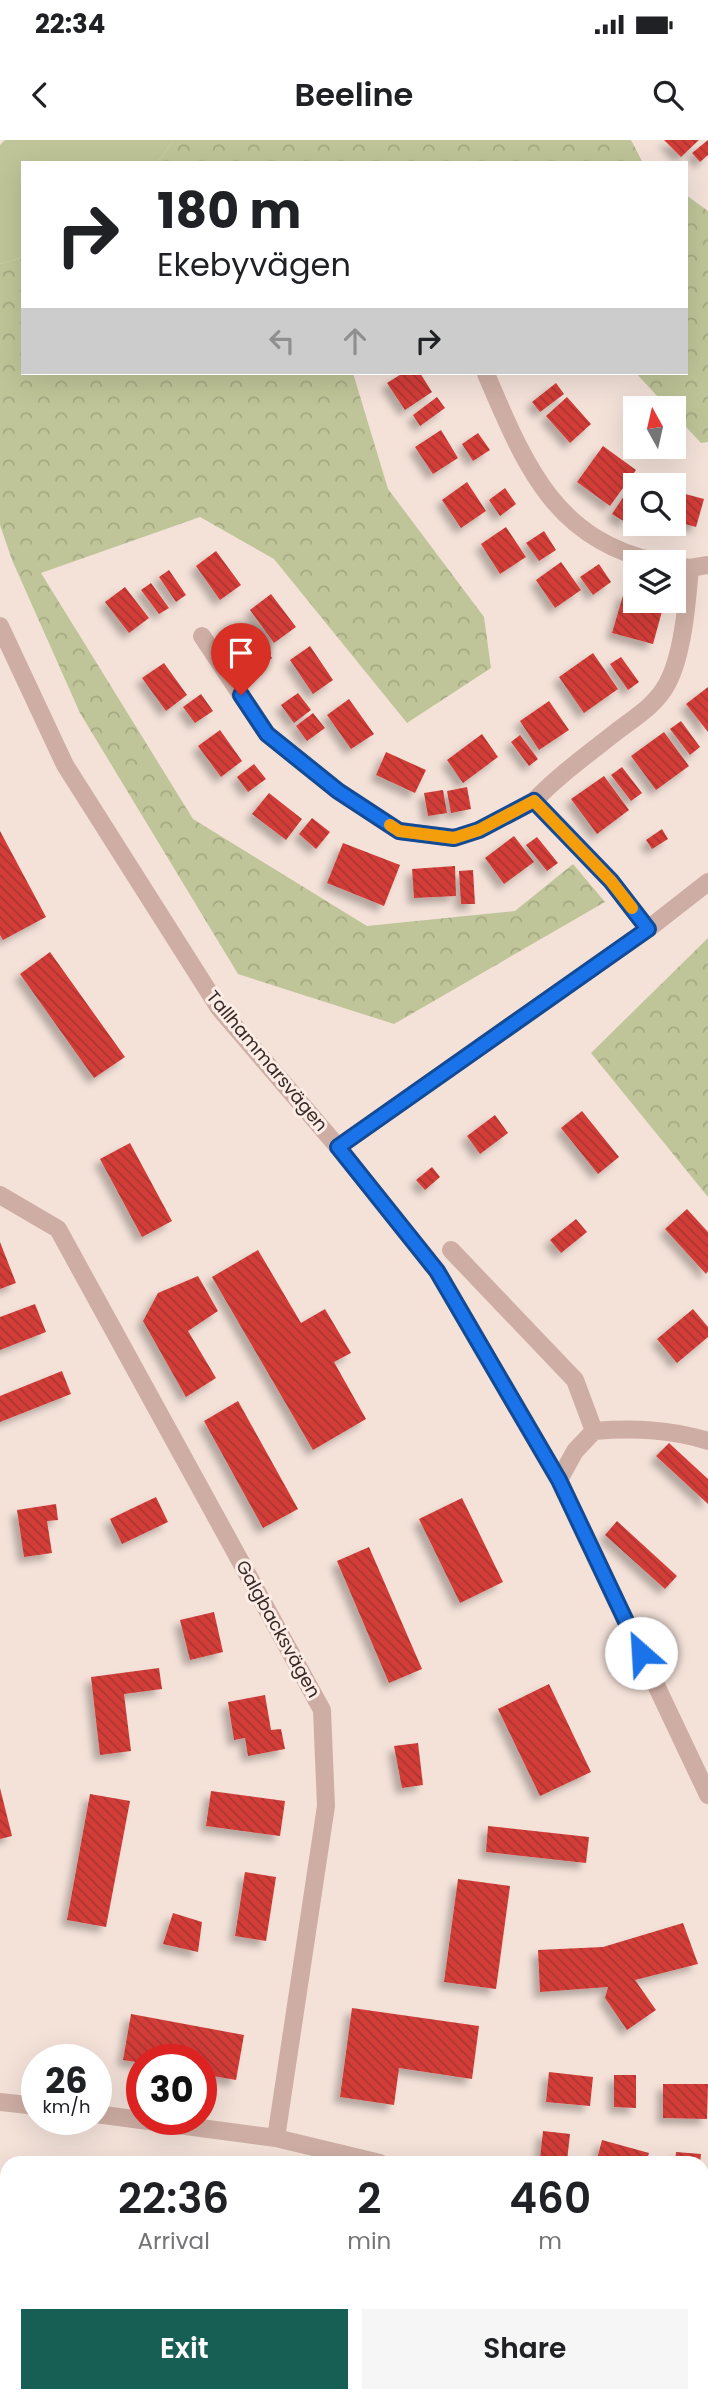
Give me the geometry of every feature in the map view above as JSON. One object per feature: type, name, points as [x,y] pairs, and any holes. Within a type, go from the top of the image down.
[{"type":"street","points":[[486,375],[517,446],[543,491],[583,530],[623,550]]},
{"type":"street","points":[[202,636],[267,734],[338,791],[399,831],[454,838],[479,830],[534,801],[550,784],[651,705],[666,686],[675,667],[687,606],[691,566]]},
{"type":"street","name":"Tallhammarsvägen","points":[[0,626],[65,765],[219,1008],[338,1147],[437,1271],[559,1480],[708,1795]]},
{"type":"street","points":[[534,801],[611,881],[648,929]]},
{"type":"street","points":[[338,1147],[648,929],[708,882]]},
{"type":"street","name":"Galgbacksvägen","points":[[0,1195],[58,1228],[322,1710],[326,1806],[276,2138]]},
{"type":"street","points":[[451,1250],[575,1380],[593,1431]]},
{"type":"street","points":[[559,1480],[575,1451],[593,1431],[627,1428],[655,1430],[683,1433],[708,1441]]},
{"type":"street","points":[[0,2102],[21,2104]]},
{"type":"street","points":[[112,2116],[276,2138],[351,2156]]},
{"type":"green space","points":[[5,140],[174,140],[158,161],[21,161],[21,258],[0,264],[0,145]]},
{"type":"green space","points":[[174,140],[631,140],[642,161],[158,161]]},
{"type":"green space","points":[[688,196],[708,211],[708,442],[701,443],[686,427],[686,396],[657,396],[638,375],[688,375]]},
{"type":"green space","points":[[21,258],[21,375],[354,375],[388,489],[484,617],[491,668],[407,723],[274,559],[200,517],[41,573],[193,819],[367,926],[515,911],[573,864],[605,902],[394,1024],[238,974],[80,713],[12,560],[0,525],[0,264]]},
{"type":"green space","points":[[708,938],[708,1197],[591,1053]]},
{"type":"building","points":[[664,140],[699,140],[681,157]]},
{"type":"building","points":[[708,140],[708,155],[700,162],[692,153]]},
{"type":"building","points":[[400,375],[421,375],[432,392],[405,410],[387,383]]},
{"type":"building","points":[[556,383],[564,394],[540,412],[532,402]]},
{"type":"building","points":[[437,397],[445,408],[420,426],[413,415]]},
{"type":"building","points":[[567,397],[591,424],[570,443],[546,416]]},
{"type":"building","points":[[441,430],[458,458],[433,474],[415,447]]},
{"type":"building","points":[[478,433],[490,450],[473,461],[462,444]]},
{"type":"building","points":[[603,446],[636,470],[634,473],[623,473],[623,488],[610,506],[577,482]]},
{"type":"building","points":[[467,482],[486,511],[461,528],[442,500]]},
{"type":"building","points":[[505,488],[516,504],[500,516],[489,500]]},
{"type":"building","points":[[686,494],[704,499],[696,527],[686,524]]},
{"type":"building","points":[[623,498],[623,521],[612,514]]},
{"type":"building","points":[[506,527],[526,557],[500,574],[481,544]]},
{"type":"building","points":[[544,531],[556,550],[539,561],[526,543]]},
{"type":"building","points":[[216,551],[241,585],[220,600],[196,566]]},
{"type":"building","points":[[561,562],[581,590],[555,608],[536,580]]},
{"type":"building","points":[[599,564],[611,582],[593,595],[580,577]]},
{"type":"building","points":[[169,570],[186,595],[176,602],[159,577]]},
{"type":"building","points":[[151,583],[169,608],[159,614],[141,590]]},
{"type":"building","points":[[125,587],[149,618],[129,633],[105,602]]},
{"type":"building","points":[[271,594],[296,627],[274,643],[250,610]]},
{"type":"building","points":[[623,595],[623,613],[662,613],[653,644],[612,633]]},
{"type":"building","points":[[259,641],[272,658],[256,671],[243,654]]},
{"type":"building","points":[[310,646],[333,680],[313,694],[290,660]]},
{"type":"building","points":[[593,653],[618,689],[584,713],[559,677]]},
{"type":"building","points":[[621,657],[639,682],[628,690],[610,664]]},
{"type":"building","points":[[164,663],[187,695],[166,711],[142,678]]},
{"type":"building","points":[[708,687],[708,732],[686,704]]},
{"type":"building","points":[[298,693],[311,710],[294,723],[281,705]]},
{"type":"building","points":[[201,694],[213,711],[195,723],[183,707]]},
{"type":"building","points":[[349,699],[374,734],[351,749],[327,715]]},
{"type":"building","points":[[549,701],[569,730],[539,750],[520,721]]},
{"type":"building","points":[[313,713],[325,728],[307,741],[296,726]]},
{"type":"building","points":[[681,721],[700,747],[690,755],[670,729]]},
{"type":"building","points":[[220,730],[242,761],[221,777],[198,746]]},
{"type":"building","points":[[664,732],[689,766],[656,790],[631,756]]},
{"type":"building","points":[[482,734],[498,757],[463,783],[447,760]]},
{"type":"building","points":[[520,735],[538,759],[529,766],[511,742]]},
{"type":"building","points":[[386,752],[426,770],[415,793],[376,775]]},
{"type":"building","points":[[254,764],[266,779],[248,792],[237,777]]},
{"type":"building","points":[[622,767],[642,793],[631,801],[611,775]]},
{"type":"building","points":[[604,776],[629,810],[597,834],[571,799]]},
{"type":"building","points":[[467,787],[471,809],[451,813],[447,791]]},
{"type":"building","points":[[443,790],[447,813],[428,816],[424,793]]},
{"type":"building","points":[[269,793],[302,819],[286,840],[252,814]]},
{"type":"building","points":[[312,818],[330,832],[316,849],[299,834]]},
{"type":"building","points":[[662,829],[668,839],[652,849],[646,840]]},
{"type":"building","points":[[0,831],[46,917],[3,940],[0,935]]},
{"type":"building","points":[[514,836],[534,862],[504,884],[485,858]]},
{"type":"building","points":[[537,837],[558,863],[547,871],[526,845]]},
{"type":"building","points":[[343,843],[400,865],[384,906],[327,883]]},
{"type":"building","points":[[455,866],[456,896],[414,898],[412,869]]},
{"type":"building","points":[[473,870],[475,904],[461,904],[459,871]]},
{"type":"building","points":[[50,952],[125,1057],[94,1078],[20,974]]},
{"type":"building","points":[[582,1111],[619,1157],[598,1174],[561,1128]]},
{"type":"building","points":[[495,1115],[508,1133],[480,1154],[467,1136]]},
{"type":"building","points":[[130,1143],[172,1221],[142,1237],[100,1159]]},
{"type":"building","points":[[432,1167],[440,1177],[425,1190],[416,1180]]},
{"type":"building","points":[[687,1209],[708,1232],[706,1274],[665,1229]]},
{"type":"building","points":[[576,1219],[587,1232],[561,1253],[550,1240]]},
{"type":"building","points":[[0,1242],[16,1283],[0,1289]]},
{"type":"building","points":[[258,1250],[301,1323],[325,1309],[351,1353],[334,1362],[366,1419],[313,1450],[212,1277]]},
{"type":"building","points":[[198,1276],[218,1311],[188,1331],[216,1378],[186,1397],[143,1321],[158,1293]]},
{"type":"building","points":[[35,1304],[46,1332],[0,1350],[0,1317]]},
{"type":"building","points":[[693,1309],[708,1327],[708,1337],[677,1363],[657,1339]]},
{"type":"building","points":[[62,1371],[71,1394],[0,1422],[0,1396]]},
{"type":"building","points":[[238,1401],[298,1509],[263,1528],[204,1421]]},
{"type":"building","points":[[669,1443],[708,1479],[708,1504],[656,1456]]},
{"type":"building","points":[[156,1497],[168,1522],[122,1544],[110,1519]]},
{"type":"building","points":[[462,1498],[503,1582],[460,1603],[419,1519]]},
{"type":"building","points":[[56,1504],[58,1520],[47,1521],[52,1553],[24,1557],[17,1510]]},
{"type":"building","points":[[617,1521],[677,1576],[665,1589],[605,1535]]},
{"type":"building","points":[[369,1547],[422,1669],[389,1683],[337,1561]]},
{"type":"building","points":[[214,1612],[223,1652],[190,1660],[180,1620]]},
{"type":"building","points":[[159,1668],[162,1689],[124,1694],[131,1751],[100,1755],[91,1677]]},
{"type":"building","points":[[549,1684],[591,1772],[540,1796],[498,1709]]},
{"type":"building","points":[[265,1695],[271,1730],[281,1729],[285,1749],[248,1756],[245,1738],[234,1740],[228,1702]]},
{"type":"building","points":[[418,1743],[423,1785],[402,1788],[394,1746]]},
{"type":"building","points":[[0,1788],[12,1836],[0,1839]]},
{"type":"building","points":[[211,1791],[285,1801],[280,1836],[206,1826]]},
{"type":"building","points":[[90,1794],[130,1801],[106,1927],[67,1920]]},
{"type":"building","points":[[488,1826],[589,1837],[586,1863],[486,1852]]},
{"type":"building","points":[[245,1872],[276,1877],[266,1941],[235,1936]]},
{"type":"building","points":[[458,1879],[510,1886],[496,1989],[444,1982]]},
{"type":"building","points":[[173,1913],[202,1922],[198,1952],[163,1944]]},
{"type":"building","points":[[683,1923],[698,1964],[635,1980],[656,2010],[627,2030],[605,1998],[608,1987],[540,1992],[538,1950],[603,1947]]},
{"type":"building","points":[[352,2008],[479,2026],[472,2079],[399,2068],[394,2105],[340,2097]]},
{"type":"building","points":[[131,2014],[244,2035],[236,2080],[217,2077],[217,2044],[126,2044],[126,2060],[123,2060]]},
{"type":"building","points":[[549,2072],[593,2077],[590,2106],[546,2102]]},
{"type":"building","points":[[614,2075],[636,2075],[636,2108],[614,2107]]},
{"type":"building","points":[[663,2084],[708,2084],[707,2119],[663,2118]]},
{"type":"building","points":[[543,2131],[570,2134],[568,2156],[540,2156]]},
{"type":"building","points":[[602,2140],[649,2153],[648,2156],[598,2156]]},
{"type":"building","points":[[676,2152],[701,2154],[701,2156],[676,2156]]},
{"type":"slow traffic","points":[[390,825],[399,831],[454,838],[479,830],[534,801],[611,881],[632,908]]},
{"type":"route","points":[[241,695],[267,734],[338,791],[399,831],[454,838],[479,830],[534,801],[611,881],[648,929],[338,1147],[437,1271],[559,1480],[641,1653]]}]
